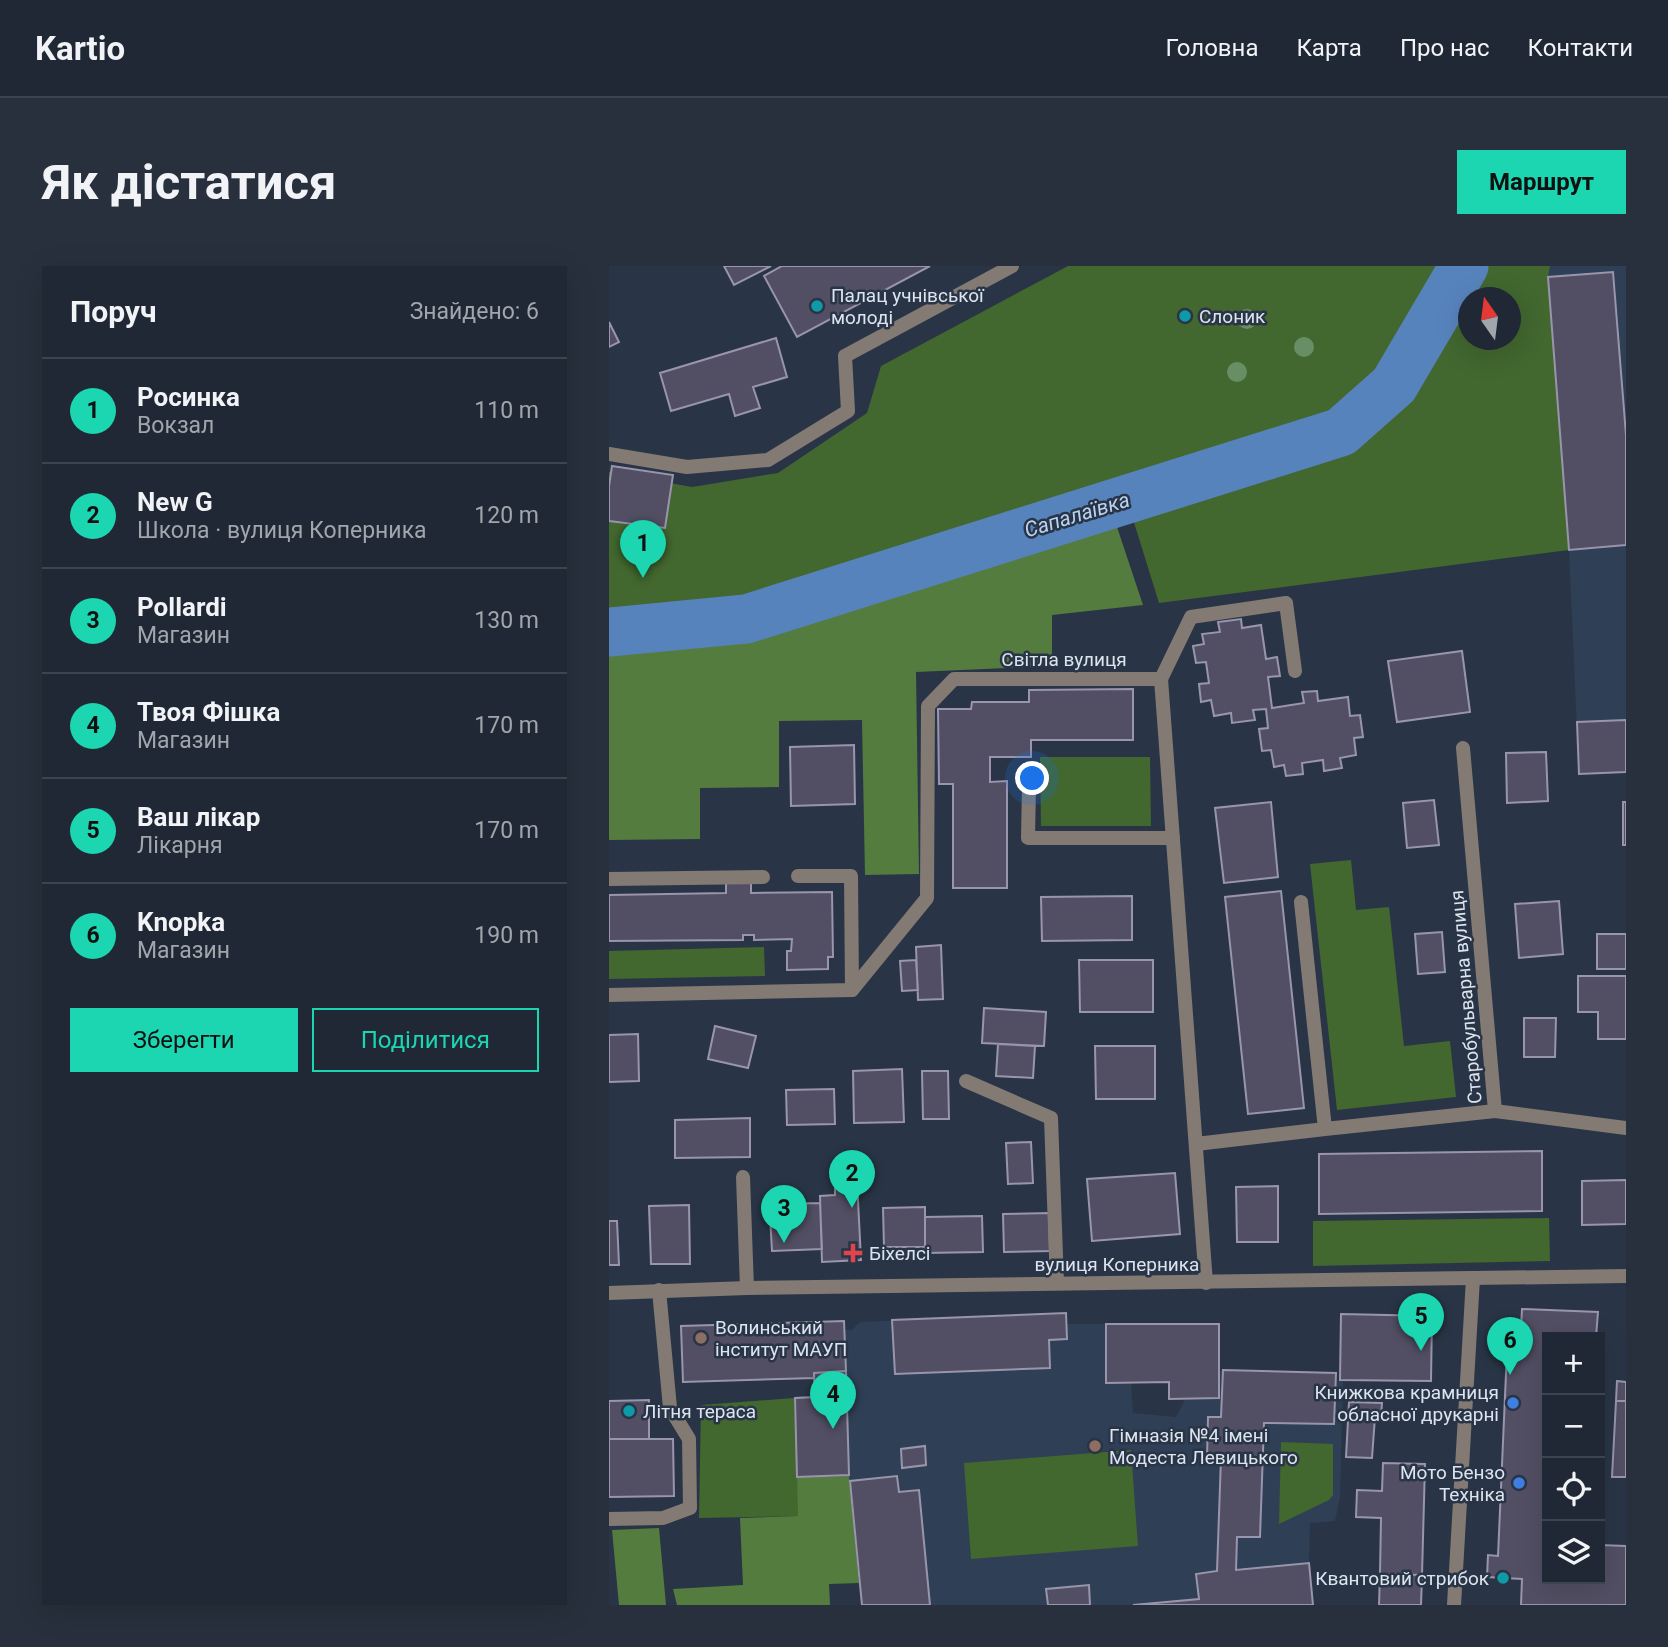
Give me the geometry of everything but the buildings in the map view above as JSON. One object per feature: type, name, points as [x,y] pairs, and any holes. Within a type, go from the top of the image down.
[{"type":"street","points":[[609,454],[687,467],[768,460],[848,411],[845,356],[1013,266]]},
{"type":"street","points":[[1206,1283],[1161,679],[1191,617],[1286,603],[1295,671]]},
{"type":"street","name":"Світла вулиця","points":[[852,990],[927,898],[927,706],[954,679],[1161,679]]},
{"type":"street","name":"Старобульварна вулиця","points":[[1463,748],[1495,1111],[1626,1128]]},
{"type":"street","points":[[1029,786],[1028,838],[1173,838]]},
{"type":"street","points":[[609,995],[852,990],[851,876],[798,876]]},
{"type":"street","points":[[609,879],[764,877]]},
{"type":"street","points":[[1301,902],[1325,1129]]},
{"type":"street","points":[[966,1081],[1051,1118],[1057,1283]]},
{"type":"street","points":[[1196,1144],[1495,1111]]},
{"type":"street","points":[[744,1177],[747,1288]]},
{"type":"street","name":"вулиця Коперника","points":[[609,1293],[747,1288],[1626,1276]]},
{"type":"street","points":[[1454,1605],[1473,1278]]},
{"type":"street","points":[[609,1520],[663,1518],[690,1508],[689,1439],[670,1409],[659,1290]]},
{"type":"shaded area","points":[[1550,266],[1626,266],[1626,772],[1579,774],[1569,550],[1548,277]]},
{"type":"shaded area","name":"Гімназія №4 імені Модеста Левицького","points":[[1066,1313],[1067,1324],[1106,1324],[1106,1382],[1131,1382],[1133,1413],[1176,1417],[1186,1398],[1219,1398],[1219,1370],[1336,1373],[1335,1380],[1343,1380],[1340,1497],[1335,1521],[1310,1523],[1309,1563],[1313,1605],[862,1605],[849,1475],[844,1330],[852,1330],[860,1322]]},
{"type":"green space","points":[[1068,266],[1550,266],[1548,277],[1569,550],[1159,603],[1132,516],[750,641],[609,654],[609,472],[692,487],[778,473],[867,413],[881,366]]},
{"type":"green space","points":[[1115,521],[1143,605],[1052,615],[1052,666],[916,672],[919,874],[865,875],[862,720],[779,721],[779,787],[700,788],[700,839],[609,840],[609,654],[750,641]]},
{"type":"green space","points":[[1040,757],[1150,757],[1151,826],[1041,826]]},
{"type":"green space","points":[[1351,860],[1356,910],[1389,907],[1404,1046],[1450,1041],[1456,1097],[1337,1110],[1310,864]]},
{"type":"green space","points":[[764,947],[765,976],[609,979],[609,951]]},
{"type":"green space","points":[[1549,1218],[1550,1261],[1313,1266],[1313,1221]]},
{"type":"green space","points":[[794,1398],[799,1516],[699,1518],[701,1405]]},
{"type":"green space","points":[[1281,1442],[1333,1444],[1333,1495],[1329,1500],[1279,1524]]},
{"type":"green space","points":[[1131,1450],[1138,1546],[971,1559],[964,1463]]},
{"type":"green space","points":[[849,1476],[859,1583],[829,1584],[830,1605],[677,1605],[673,1589],[743,1585],[740,1518],[798,1516],[797,1477]]},
{"type":"green space","points":[[659,1528],[666,1605],[619,1605],[612,1530]]},
{"type":"waterway","name":"Сапалаївка","points":[[609,632],[746,619],[1341,432],[1394,385],[1464,266]]},
{"type":"place","name":"Палац учнівської молоді","points":[[817,306]]},
{"type":"place","name":"Слоник","points":[[1185,316]]},
{"type":"place","name":"Росинка","points":[[643,578]]},
{"type":"place","name":"New G","points":[[852,1208]]},
{"type":"place","name":"Pollardi","points":[[784,1243]]},
{"type":"place","name":"Біхелсі","points":[[853,1253]]},
{"type":"place","name":"Волинський інститут МАУП","points":[[701,1338]]},
{"type":"place","name":"Ваш лікар","points":[[1421,1351]]},
{"type":"place","name":"Knopka","points":[[1510,1375]]},
{"type":"place","name":"Книжкова крамниця обласної друкарні","points":[[1513,1403]]},
{"type":"place","name":"Літня тераса","points":[[629,1411]]},
{"type":"place","name":"Твоя Фішка","points":[[833,1429]]},
{"type":"place","name":"Гімназія №4 імені Модеста Левицького","points":[[1095,1446]]},
{"type":"place","name":"Мото Бензо Техніка","points":[[1519,1483]]},
{"type":"place","name":"Квантовий стрибок","points":[[1503,1578]]}]
